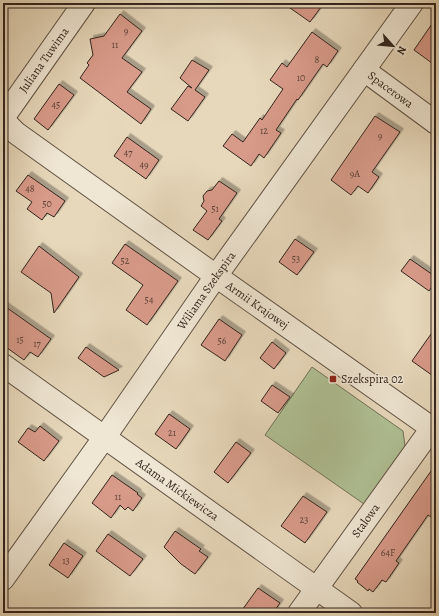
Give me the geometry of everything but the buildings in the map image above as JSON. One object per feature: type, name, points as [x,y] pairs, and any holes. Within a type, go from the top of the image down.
[{"type":"street","name":"Juliana Tuwima","points":[[3,119],[84,3]]},
{"type":"street","name":"Wiliama Szekspira","points":[[3,579],[104,438],[216,276],[412,3]]},
{"type":"street","name":"Spacerowa","points":[[364,70],[436,123]]},
{"type":"street","name":"Armii Krajowej","points":[[3,119],[16,133],[434,430]]},
{"type":"street","name":"Adama Mickiewicza","points":[[3,365],[351,613]]},
{"type":"street","name":"Stalowa","points":[[299,613],[434,430]]},
{"type":"green space","points":[[312,367],[403,431],[405,446],[364,504],[265,435]]},
{"type":"place","name":"Szekspira 02","points":[[333,379]]}]
